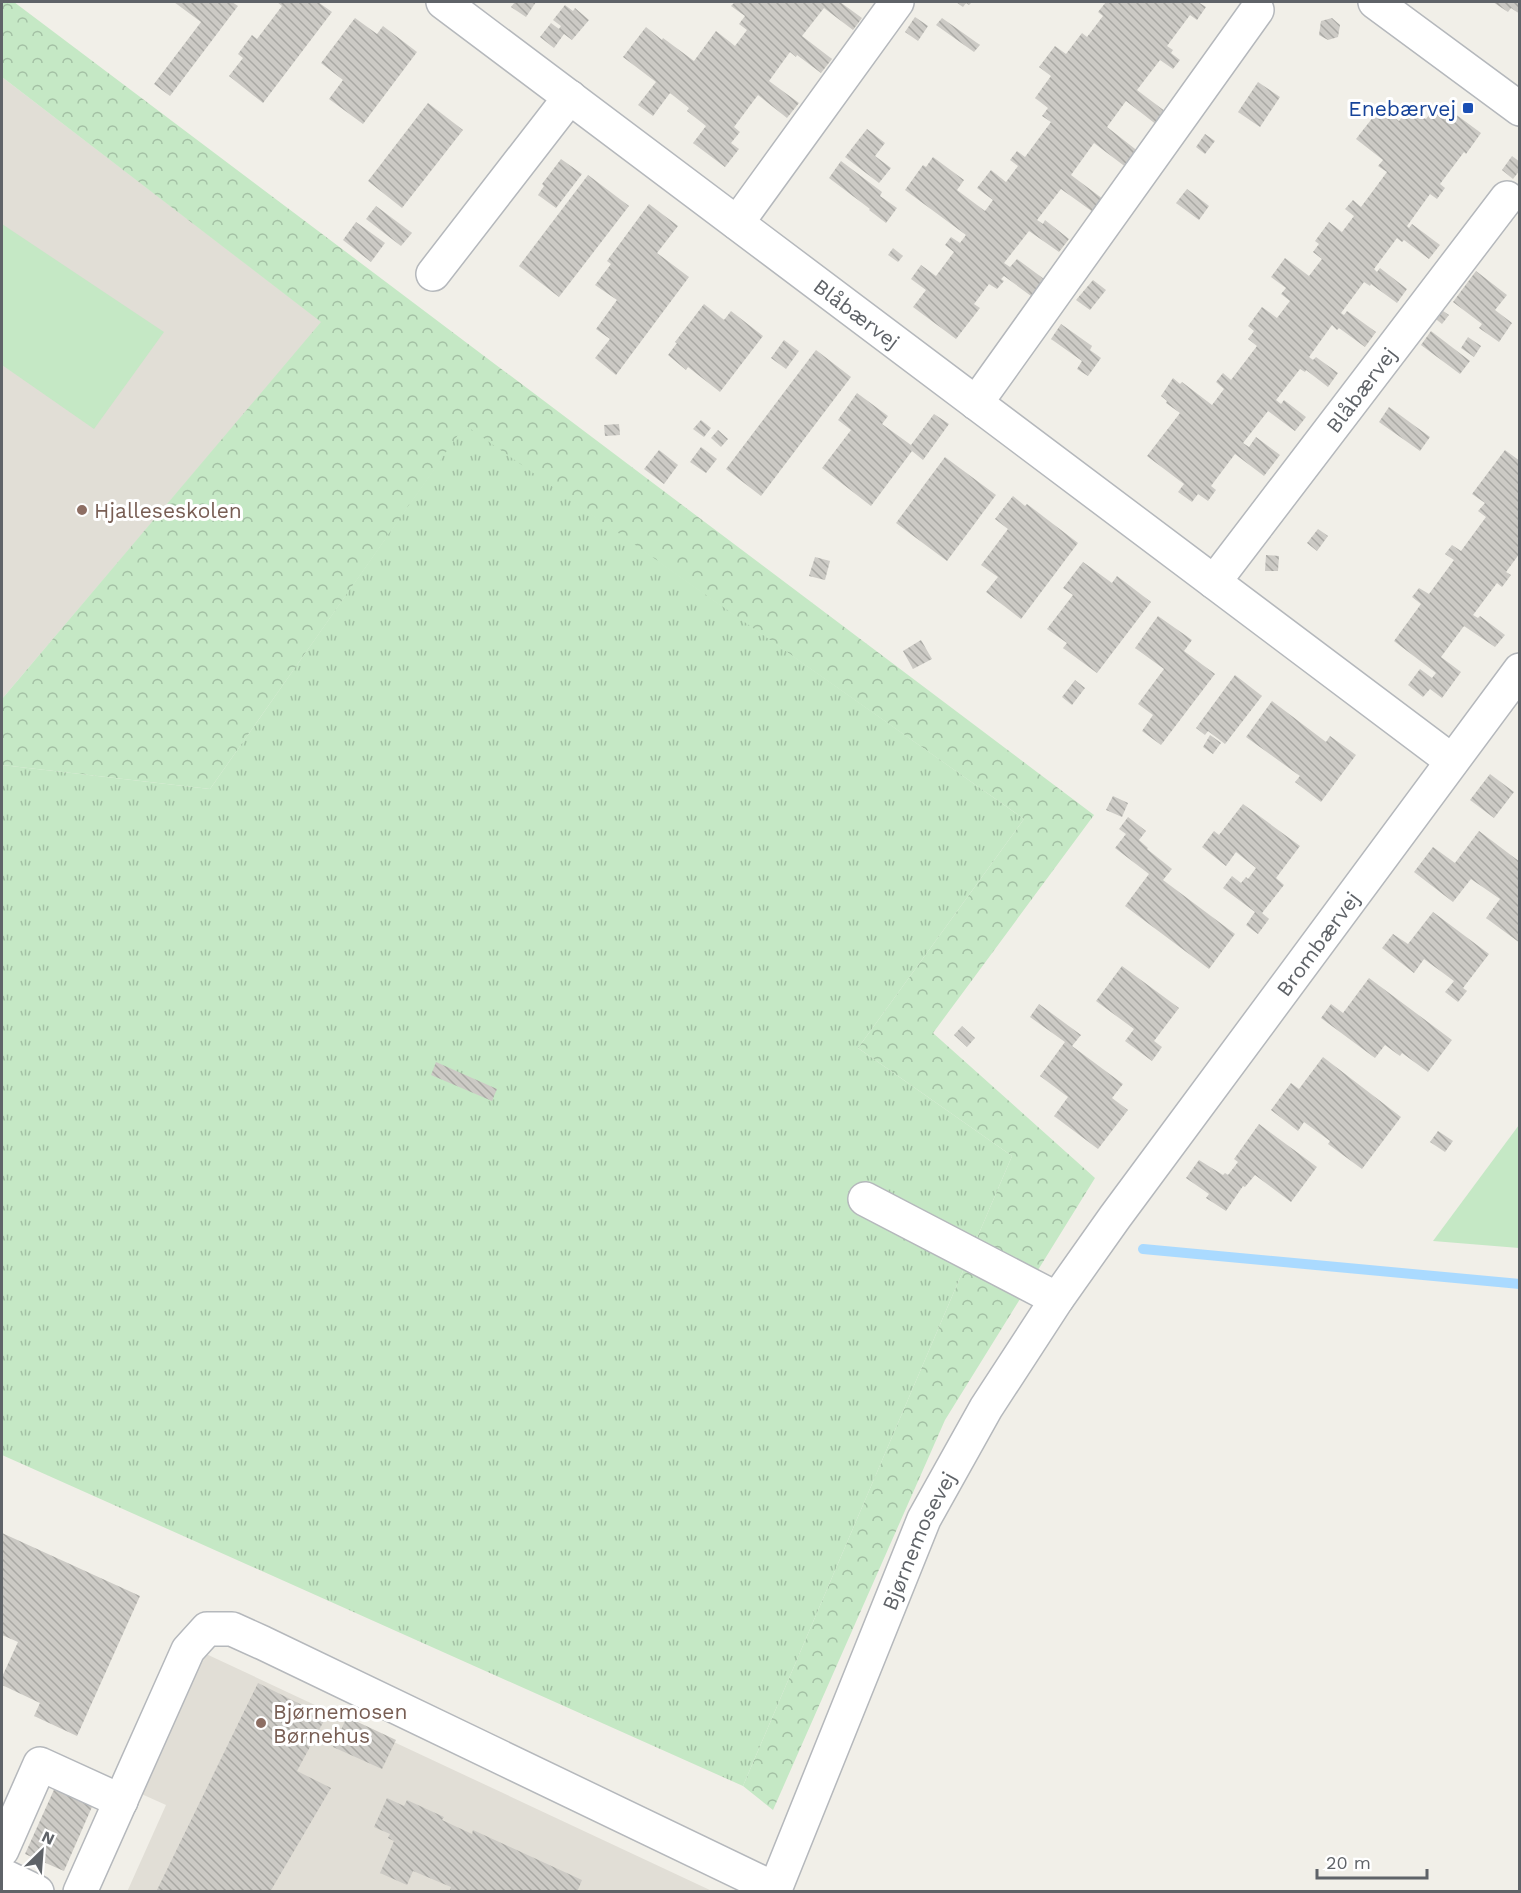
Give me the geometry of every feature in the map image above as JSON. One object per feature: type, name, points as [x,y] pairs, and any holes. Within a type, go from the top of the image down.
[{"type":"street","name":"Blåbærvej","points":[[443,2],[1452,761]]},
{"type":"street","points":[[737,223],[897,2]]},
{"type":"street","points":[[1375,2],[1520,110]]},
{"type":"street","points":[[976,403],[1257,10]]},
{"type":"street","points":[[433,274],[570,97]]},
{"type":"street","name":"Blåbærvej","points":[[1214,582],[1507,198]]},
{"type":"street","name":"Brombærvej","points":[[1114,1217],[1520,670]]},
{"type":"street","points":[[866,1199],[1057,1299]]},
{"type":"street","name":"Bjørnemosevej","points":[[774,1890],[924,1519],[986,1408],[1114,1217]]},
{"type":"street","points":[[80,1892],[188,1650],[207,1629],[232,1629],[263,1643],[774,1890]]},
{"type":"street","points":[[2,1850],[40,1764],[121,1801]]},
{"type":"street","points":[[2,1875],[37,1892]]},
{"type":"shaded area","name":"Hjalleseskolen","points":[[2,77],[322,322],[2,699]]},
{"type":"shaded area","name":"Bjørnemosen Børnehus","points":[[204,1653],[712,1891],[127,1892],[166,1805],[137,1792]]},
{"type":"green space","points":[[2,2],[14,2],[1094,815],[933,1033],[1095,1178],[945,1420],[773,1810],[743,1786],[1012,1156],[858,1048],[1024,819],[465,426],[210,789],[2,765],[2,699],[321,322],[2,77]]},
{"type":"green space","points":[[2,224],[164,332],[94,429],[2,365]]},
{"type":"green space","points":[[465,425],[1024,819],[858,1048],[1012,1156],[743,1786],[2,1455],[2,765],[210,789]]},
{"type":"green space","points":[[1519,1125],[1519,1248],[1433,1241]]},
{"type":"building","points":[[174,2],[232,2],[238,6],[170,96],[154,84],[201,22]]},
{"type":"building","points":[[277,2],[318,2],[332,12],[263,103],[229,76],[243,58],[238,54],[252,35],[257,39],[282,6]]},
{"type":"building","points":[[515,2],[536,2],[526,17],[511,7]]},
{"type":"building","points":[[735,2],[840,2],[862,18],[853,30],[824,8],[802,36],[832,59],[821,73],[790,52],[769,81],[799,103],[787,118],[758,95],[734,127],[740,132],[731,143],[739,149],[725,167],[693,143],[706,126],[670,93],[653,116],[638,105],[656,82],[623,57],[646,27],[694,61],[716,31],[735,46],[747,30],[739,24],[745,16],[731,6]]},
{"type":"building","points":[[956,2],[972,2],[969,5],[966,3],[963,7]]},
{"type":"building","points":[[1106,2],[1198,2],[1206,7],[1197,20],[1190,15],[1167,46],[1173,50],[1171,53],[1180,60],[1173,69],[1160,60],[1137,90],[1166,112],[1157,125],[1126,101],[1107,127],[1139,152],[1127,168],[1094,143],[1071,175],[1103,199],[1093,212],[1061,189],[1037,220],[1043,224],[1045,220],[1069,239],[1059,252],[1029,231],[1004,263],[1010,267],[1017,259],[1044,279],[1031,296],[1004,276],[1001,279],[1004,281],[997,289],[989,284],[974,304],[980,308],[956,339],[913,307],[926,290],[911,279],[921,265],[936,276],[954,252],[945,245],[951,237],[960,243],[966,235],[905,190],[923,165],[926,167],[933,157],[964,180],[957,190],[985,211],[993,200],[977,188],[991,170],[1006,182],[1018,166],[1010,160],[1017,151],[1025,157],[1051,122],[1042,116],[1048,108],[1035,98],[1051,76],[1039,67],[1055,46],[1066,54],[1082,33],[1087,37],[1103,16],[1098,12]]},
{"type":"building","points":[[1493,2],[1520,2],[1520,14],[1511,8],[1508,12]]},
{"type":"building","points":[[565,5],[573,11],[575,8],[589,20],[572,40],[564,34],[554,48],[540,37],[551,23],[559,29],[561,26],[553,20]]},
{"type":"building","points":[[915,17],[928,26],[918,41],[905,32]]},
{"type":"building","points":[[355,18],[377,34],[383,26],[417,52],[363,124],[329,99],[343,80],[321,63]]},
{"type":"building","points":[[942,18],[980,45],[974,52],[936,25]]},
{"type":"building","points":[[1332,18],[1340,25],[1338,37],[1328,40],[1319,35],[1321,21]]},
{"type":"building","points":[[1258,82],[1280,97],[1260,127],[1238,112]]},
{"type":"building","points":[[1439,102],[1481,133],[1440,184],[1445,188],[1437,199],[1430,194],[1407,226],[1409,228],[1412,224],[1440,245],[1429,259],[1404,240],[1402,242],[1397,238],[1374,269],[1377,272],[1380,268],[1407,289],[1397,303],[1371,284],[1370,286],[1364,282],[1341,313],[1344,315],[1347,311],[1376,332],[1365,347],[1332,325],[1309,357],[1313,360],[1316,357],[1338,373],[1328,387],[1306,370],[1305,372],[1300,369],[1276,400],[1281,404],[1284,400],[1306,417],[1295,431],[1268,411],[1243,443],[1249,447],[1256,437],[1280,455],[1264,476],[1235,454],[1211,486],[1216,490],[1208,501],[1198,494],[1192,502],[1178,492],[1184,484],[1147,456],[1180,413],[1166,403],[1167,401],[1161,396],[1173,378],[1180,384],[1182,382],[1212,405],[1224,389],[1216,382],[1223,373],[1231,380],[1257,346],[1248,339],[1254,331],[1248,326],[1262,307],[1277,318],[1290,301],[1281,294],[1286,288],[1271,277],[1285,258],[1309,276],[1322,259],[1313,252],[1319,244],[1315,241],[1329,222],[1342,232],[1354,216],[1345,209],[1353,200],[1361,207],[1387,172],[1378,166],[1383,160],[1356,139],[1381,107],[1399,121],[1410,107],[1426,119]]},
{"type":"building","points":[[428,103],[463,130],[402,208],[368,181]]},
{"type":"building","points":[[867,129],[885,143],[875,156],[891,168],[879,183],[845,157]]},
{"type":"building","points":[[1205,134],[1215,141],[1205,154],[1196,147]]},
{"type":"building","points":[[1512,156],[1520,162],[1520,170],[1513,179],[1502,170]]},
{"type":"building","points":[[561,159],[582,174],[556,208],[538,195],[544,186],[542,184]]},
{"type":"building","points":[[841,161],[882,192],[880,196],[897,208],[886,223],[829,178]]},
{"type":"building","points":[[588,175],[629,206],[559,297],[519,266]]},
{"type":"building","points":[[1187,189],[1209,206],[1199,220],[1176,203]]},
{"type":"building","points":[[649,204],[678,226],[657,253],[689,277],[616,375],[595,358],[610,339],[596,329],[617,300],[595,285],[611,264],[607,261]]},
{"type":"building","points":[[376,206],[412,233],[401,246],[366,219]]},
{"type":"building","points":[[356,222],[385,243],[371,262],[343,240]]},
{"type":"building","points":[[893,248],[903,256],[898,262],[888,255]]},
{"type":"building","points":[[1476,271],[1507,295],[1495,310],[1512,323],[1499,342],[1479,328],[1482,324],[1453,302]]},
{"type":"building","points":[[1093,280],[1106,290],[1090,310],[1076,300]]},
{"type":"building","points":[[704,304],[724,320],[731,311],[763,336],[720,392],[688,367],[686,370],[668,355]]},
{"type":"building","points":[[1443,311],[1449,315],[1442,324],[1436,319]]},
{"type":"building","points":[[1061,324],[1092,346],[1090,350],[1101,358],[1088,376],[1077,369],[1082,361],[1051,339]]},
{"type":"building","points":[[1431,331],[1470,361],[1460,374],[1421,345]]},
{"type":"building","points":[[1468,337],[1481,346],[1474,357],[1461,348]]},
{"type":"building","points":[[784,340],[799,351],[786,369],[771,358]]},
{"type":"building","points":[[816,350],[851,377],[761,496],[726,469]]},
{"type":"building","points":[[857,393],[888,416],[882,424],[911,445],[934,414],[949,424],[923,460],[912,451],[871,506],[822,468],[851,430],[838,420]]},
{"type":"building","points":[[1389,407],[1430,437],[1420,451],[1379,422]]},
{"type":"building","points":[[701,420],[711,428],[704,437],[693,429]]},
{"type":"building","points":[[619,424],[620,435],[605,436],[604,425]]},
{"type":"building","points":[[718,430],[728,439],[721,447],[711,438]]},
{"type":"building","points":[[701,447],[717,459],[706,473],[690,462]]},
{"type":"building","points":[[659,450],[678,465],[664,484],[644,469]]},
{"type":"building","points":[[1505,450],[1520,461],[1520,553],[1506,572],[1511,575],[1502,587],[1497,583],[1473,615],[1478,618],[1480,616],[1505,635],[1495,647],[1464,626],[1441,657],[1461,672],[1442,698],[1430,689],[1423,697],[1408,685],[1420,669],[1432,678],[1436,673],[1394,641],[1421,604],[1412,597],[1419,588],[1429,594],[1454,560],[1445,554],[1452,545],[1461,551],[1486,517],[1478,511],[1485,503],[1472,494]]},
{"type":"building","points":[[945,457],[996,495],[947,561],[896,523]]},
{"type":"building","points":[[1013,496],[1078,543],[1021,619],[986,592],[998,577],[981,565],[1008,529],[995,519]]},
{"type":"building","points":[[1318,529],[1328,536],[1317,551],[1307,543]]},
{"type":"building","points":[[1266,555],[1279,556],[1278,571],[1265,571]]},
{"type":"building","points":[[815,557],[830,561],[825,580],[809,576]]},
{"type":"building","points":[[1083,562],[1112,583],[1117,576],[1151,602],[1097,673],[1063,648],[1067,643],[1047,629],[1073,595],[1063,588]]},
{"type":"building","points":[[1158,616],[1192,640],[1184,651],[1215,674],[1161,745],[1142,731],[1153,715],[1138,704],[1164,669],[1135,648]]},
{"type":"building","points":[[921,640],[932,659],[913,669],[903,651]]},
{"type":"building","points":[[1235,675],[1262,696],[1225,744],[1208,731],[1205,735],[1196,728]]},
{"type":"building","points":[[1075,680],[1085,688],[1072,705],[1062,697]]},
{"type":"building","points":[[1272,701],[1326,742],[1330,736],[1356,755],[1321,802],[1295,782],[1300,776],[1246,737]]},
{"type":"building","points":[[1210,735],[1221,743],[1213,754],[1203,747]]},
{"type":"building","points":[[1490,774],[1514,792],[1494,818],[1470,800]]},
{"type":"building","points":[[1113,796],[1128,803],[1122,817],[1106,810]]},
{"type":"building","points":[[1243,804],[1300,846],[1276,878],[1284,885],[1262,913],[1269,919],[1258,934],[1246,925],[1255,912],[1223,888],[1232,876],[1241,883],[1246,877],[1248,879],[1256,868],[1236,852],[1226,866],[1202,847],[1214,831],[1219,835]]},
{"type":"building","points":[[1128,817],[1146,831],[1139,840],[1172,869],[1163,880],[1235,934],[1209,969],[1125,906],[1149,874],[1115,848],[1126,834],[1119,829]]},
{"type":"building","points":[[1479,831],[1520,862],[1520,943],[1486,918],[1500,899],[1471,879],[1453,902],[1414,872],[1433,847],[1455,863]]},
{"type":"building","points":[[1433,912],[1489,954],[1463,988],[1467,991],[1458,1002],[1445,992],[1454,981],[1424,959],[1414,973],[1382,948],[1393,934],[1408,944]]},
{"type":"building","points":[[1122,966],[1179,1008],[1154,1041],[1162,1047],[1152,1061],[1125,1041],[1134,1029],[1096,1001]]},
{"type":"building","points":[[1369,978],[1452,1040],[1428,1072],[1402,1053],[1400,1056],[1385,1045],[1375,1058],[1321,1018],[1331,1004],[1343,1013]]},
{"type":"building","points":[[1039,1004],[1081,1035],[1072,1046],[1123,1084],[1112,1098],[1128,1110],[1098,1149],[1054,1116],[1068,1097],[1040,1076],[1065,1042],[1030,1017]]},
{"type":"building","points":[[962,1026],[975,1038],[967,1047],[954,1035]]},
{"type":"building","points":[[1323,1057],[1401,1117],[1362,1169],[1328,1144],[1330,1141],[1304,1122],[1298,1131],[1271,1110],[1291,1083],[1299,1089]]},
{"type":"building","points":[[436,1062],[497,1089],[492,1101],[431,1075]]},
{"type":"building","points":[[1259,1124],[1317,1167],[1291,1202],[1255,1175],[1245,1187],[1243,1186],[1226,1211],[1206,1198],[1209,1194],[1186,1178],[1199,1160],[1223,1175],[1225,1173],[1228,1175],[1238,1162],[1234,1159]]},
{"type":"building","points":[[1438,1131],[1453,1141],[1445,1152],[1430,1142]]},
{"type":"building","points":[[2,1533],[140,1596],[77,1736],[34,1716],[40,1703],[2,1685],[2,1677],[18,1642],[2,1635]]},
{"type":"building","points":[[258,1683],[326,1717],[297,1771],[331,1788],[270,1892],[156,1892]]},
{"type":"building","points":[[347,1717],[396,1740],[382,1769],[333,1747]]},
{"type":"building","points":[[57,1783],[95,1800],[64,1871],[25,1854]]},
{"type":"building","points":[[387,1798],[404,1806],[407,1800],[444,1817],[442,1820],[472,1834],[473,1830],[582,1880],[577,1892],[449,1892],[451,1887],[413,1871],[407,1885],[380,1873],[394,1841],[388,1838],[390,1834],[374,1827]]},
{"type":"waterway","points":[[1143,1249],[1520,1284]]},
{"type":"place","name":"Enebærvej","points":[[1468,108]]},
{"type":"place","name":"Hjalleseskolen","points":[[82,510]]},
{"type":"place","name":"Bjørnemosen Børnehus","points":[[261,1723]]}]
